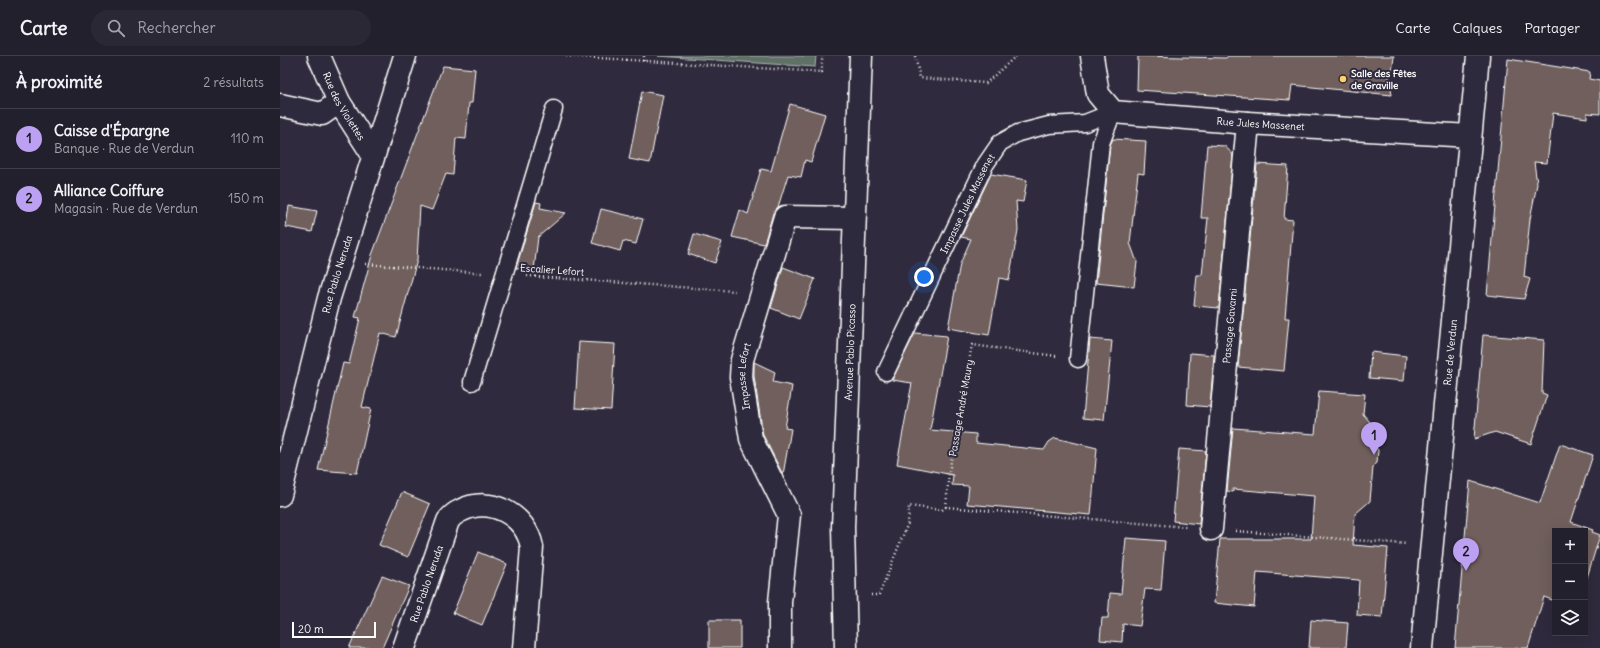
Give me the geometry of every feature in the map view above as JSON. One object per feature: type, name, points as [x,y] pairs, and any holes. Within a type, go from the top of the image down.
[{"type":"street","name":"Rue des Violettes","points":[[319,56],[339,102],[373,155]]},
{"type":"street","name":"Rue Pablo Neruda","points":[[280,495],[294,433],[340,262],[405,56]]},
{"type":"street","name":"Avenue Pablo Picasso","points":[[846,648],[843,527],[861,56]]},
{"type":"street","points":[[1092,56],[1098,94],[1113,112]]},
{"type":"street","name":"Rue de Verdun","points":[[1422,648],[1478,56]]},
{"type":"street","points":[[280,105],[322,114],[339,102]]},
{"type":"street","name":"Rue Jules Massenet","points":[[1113,112],[1248,123],[1470,136]]},
{"type":"street","name":"Passage Gavarni","points":[[1211,529],[1248,123]]},
{"type":"street","name":"Impasse Lefort","points":[[780,648],[780,602],[790,515],[751,439],[741,377],[742,360],[784,217],[854,218]]},
{"type":"street","name":"Rue Pablo Neruda","points":[[404,648],[448,521],[458,511],[477,505],[491,506],[513,516],[523,525],[530,538],[532,547],[521,642]]},
{"type":"lane","points":[[472,382],[554,109]]},
{"type":"lane","points":[[1078,359],[1101,143],[1113,112]]},
{"type":"lane","name":"Impasse Jules Massenet","points":[[886,372],[985,165],[1000,143],[1018,133],[1049,125],[1085,123],[1113,112]]},
{"type":"path","points":[[566,56],[822,72],[822,56]]},
{"type":"path","points":[[644,56],[644,61]]},
{"type":"path","points":[[915,56],[920,78],[986,83],[1016,56]]},
{"type":"path","name":"Escalier Lefort","points":[[340,262],[762,293]]},
{"type":"path","name":"Passage André Maury","points":[[946,507],[949,473],[972,346],[1078,359]]},
{"type":"path","points":[[881,590],[908,523],[909,506],[942,510],[946,507],[1074,519]]},
{"type":"path","points":[[1361,541],[1388,543]]},
{"type":"green space","points":[[658,56],[816,56],[815,67]]},
{"type":"building","points":[[1138,56],[1226,58],[1228,56],[1394,56],[1392,73],[1389,76],[1392,95],[1292,85],[1290,100],[1137,90]]},
{"type":"building","points":[[1508,59],[1590,72],[1589,79],[1600,81],[1600,114],[1587,113],[1587,118],[1553,113],[1547,163],[1534,162],[1537,184],[1530,219],[1524,277],[1530,279],[1524,299],[1487,295]]},
{"type":"building","points":[[443,66],[475,69],[472,103],[469,103],[466,139],[456,138],[453,175],[446,174],[432,210],[420,206],[417,260],[396,337],[380,333],[362,407],[371,409],[357,473],[318,470],[343,363],[349,364],[360,318],[355,317],[372,255]]},
{"type":"building","points":[[642,91],[663,95],[650,163],[629,159]]},
{"type":"building","points":[[790,104],[825,114],[811,162],[805,160],[801,177],[788,175],[778,207],[773,213],[764,244],[732,237],[740,210],[748,214],[761,169],[771,171]]},
{"type":"building","points":[[1113,139],[1146,141],[1144,174],[1138,173],[1130,243],[1137,262],[1134,287],[1096,283],[1110,145]]},
{"type":"building","points":[[1207,145],[1225,146],[1233,155],[1219,308],[1194,306],[1197,275],[1202,275],[1208,218],[1201,218]]},
{"type":"building","points":[[1257,164],[1288,166],[1284,219],[1293,220],[1285,318],[1289,318],[1284,371],[1238,367]]},
{"type":"building","points":[[991,174],[1027,180],[1023,202],[1016,201],[1018,230],[1009,280],[999,278],[989,335],[948,328],[960,264],[971,239],[961,237]]},
{"type":"building","points":[[536,202],[541,203],[540,208],[566,213],[538,237],[534,270],[516,268]]},
{"type":"building","points":[[289,206],[317,211],[312,232],[286,227]]},
{"type":"building","points":[[601,209],[643,219],[636,244],[623,241],[620,251],[592,243]]},
{"type":"building","points":[[694,234],[722,242],[715,263],[688,254]]},
{"type":"building","points":[[783,267],[815,279],[799,319],[771,308]]},
{"type":"building","points":[[915,333],[947,336],[930,430],[976,434],[976,443],[1044,450],[1049,442],[1055,438],[1097,448],[1091,515],[967,504],[969,486],[952,485],[953,475],[897,464],[912,383],[892,380]]},
{"type":"building","points":[[1483,335],[1544,340],[1542,393],[1547,395],[1531,444],[1495,432],[1474,439]]},
{"type":"building","points":[[1090,339],[1112,341],[1104,420],[1083,418]]},
{"type":"building","points":[[579,342],[615,344],[611,410],[575,408]]},
{"type":"building","points":[[1371,352],[1406,356],[1404,381],[1369,378]]},
{"type":"building","points":[[1190,353],[1214,355],[1210,407],[1187,405]]},
{"type":"building","points":[[754,362],[775,372],[773,382],[792,386],[785,428],[791,429],[783,475],[763,435],[754,376]]},
{"type":"building","points":[[1319,391],[1365,394],[1363,414],[1376,429],[1374,445],[1378,450],[1377,463],[1373,467],[1370,501],[1355,514],[1353,545],[1388,548],[1382,617],[1357,615],[1359,580],[1257,572],[1254,607],[1214,603],[1220,539],[1311,539],[1314,496],[1233,489],[1233,492],[1227,491],[1233,428],[1315,434]]},
{"type":"building","points":[[1560,444],[1593,455],[1571,522],[1588,528],[1552,528],[1552,600],[1544,597],[1528,648],[1455,648],[1470,481],[1540,503]]},
{"type":"building","points":[[1179,449],[1206,451],[1199,524],[1173,521]]},
{"type":"building","points":[[402,492],[430,504],[408,557],[379,545]]},
{"type":"building","points":[[1588,528],[1593,530],[1592,532],[1600,535],[1588,574]]},
{"type":"building","points":[[1126,538],[1165,541],[1161,590],[1145,589],[1140,626],[1123,624],[1122,642],[1100,640],[1102,618],[1108,618],[1110,593],[1121,594]]},
{"type":"building","points":[[478,552],[507,564],[482,625],[453,613]]},
{"type":"building","points":[[382,576],[409,586],[382,648],[349,648]]},
{"type":"building","points":[[709,620],[740,620],[740,648],[709,648]]},
{"type":"building","points":[[1311,620],[1348,623],[1346,648],[1309,648]]},
{"type":"place","name":"Salle des Fêtes de Graville","points":[[1343,79]]},
{"type":"place","name":"Caisse d'Épargne","points":[[1374,455]]},
{"type":"place","name":"Alliance Coiffure","points":[[1466,571]]}]
